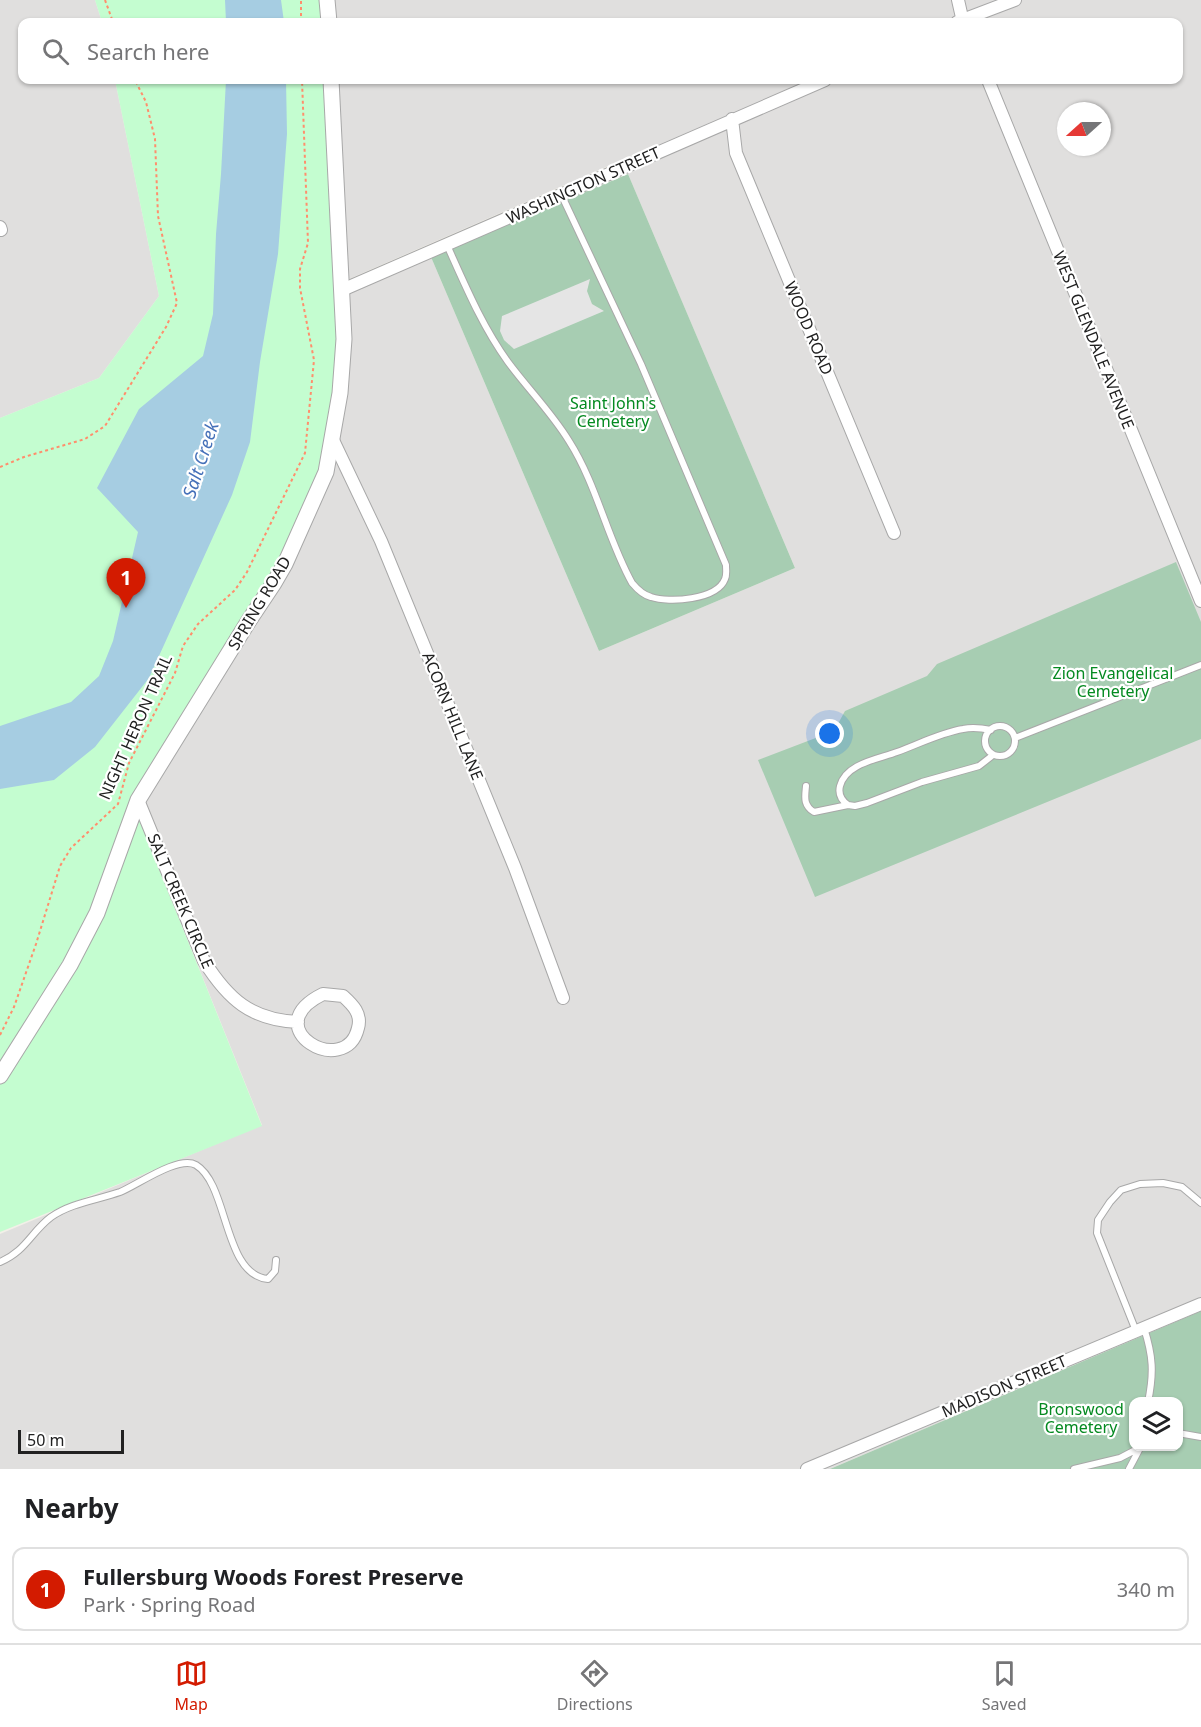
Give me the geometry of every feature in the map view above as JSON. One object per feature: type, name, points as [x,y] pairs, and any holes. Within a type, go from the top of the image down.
[{"type":"street","points":[[327,0],[329,18]]},
{"type":"street","points":[[958,0],[960,18]]},
{"type":"street","points":[[971,18],[1015,0]]},
{"type":"street","name":"SPRING ROAD","points":[[0,1076],[70,965],[97,913],[138,800],[285,564],[326,472],[343,362],[332,84]]},
{"type":"street","name":"WASHINGTON STREET","points":[[342,290],[815,84]]},
{"type":"street","name":"WEST GLENDALE AVENUE","points":[[990,84],[1201,601]]},
{"type":"street","name":"WOOD ROAD","points":[[732,119],[736,153],[894,533]]},
{"type":"street","name":"ACORN HILL LANE","points":[[332,438],[386,552],[515,868],[563,999]]},
{"type":"street","name":"SALT CREEK CIRCLE","points":[[138,800],[204,961],[214,977],[226,993],[255,1013],[273,1020],[298,1022]]},
{"type":"street","points":[[323,994],[343,996],[358,1012],[359,1021],[355,1037],[349,1044],[332,1050],[312,1047],[299,1031],[298,1022],[299,1014],[305,1005],[323,994]]},
{"type":"street","name":"MADISON STREET","points":[[807,1469],[1201,1304]]},
{"type":"lane","points":[[447,244],[473,303],[493,340],[578,456],[632,584],[648,596],[659,599],[677,600],[710,592],[720,587],[725,580],[726,565],[641,364],[561,194]]},
{"type":"lane","points":[[1015,738],[1201,665]]},
{"type":"lane","points":[[848,805],[840,796],[840,784],[849,771],[863,763],[946,733],[975,728],[991,730],[1002,727],[1012,732],[1015,738],[1014,747],[1005,756],[993,754],[986,746],[987,734],[991,730]]},
{"type":"lane","points":[[806,786],[806,803],[808,808],[814,812],[848,805],[855,806],[903,788],[979,766],[993,754]]},
{"type":"lane","points":[[0,1262],[23,1249],[51,1218],[66,1209],[122,1191],[169,1167],[191,1163],[198,1166],[208,1179],[244,1266],[257,1278],[268,1279],[275,1270],[276,1260]]},
{"type":"lane","points":[[1149,1397],[1152,1384],[1152,1358],[1097,1233],[1098,1220],[1121,1190],[1140,1184],[1163,1183],[1182,1187],[1201,1203]]},
{"type":"lane","points":[[1183,1435],[1201,1437]]},
{"type":"lane","points":[[1074,1469],[1120,1458],[1133,1451]]},
{"type":"lane","points":[[1129,1469],[1138,1451]]},
{"type":"path","points":[[105,0],[112,18]]},
{"type":"path","points":[[301,0],[301,18]]},
{"type":"path","points":[[0,467],[24,457],[86,439],[105,426],[166,327],[177,303],[159,216],[155,139],[146,102],[137,84]]},
{"type":"path","name":"NIGHT HERON TRAIL","points":[[0,1035],[14,1007],[60,866],[71,848],[118,804],[129,763],[175,673],[183,646],[198,624],[235,590],[247,572],[305,453],[314,360],[300,288],[300,269],[308,243],[302,84]]},
{"type":"shaded area","points":[[0,0],[95,0],[101,18],[18,18],[18,84],[116,84],[159,296],[99,378],[0,418]]},
{"type":"shaded area","points":[[322,0],[1201,0],[1201,1311],[830,1469],[0,1469],[0,1234],[262,1125],[131,799],[339,297],[431,257],[599,651],[795,568],[622,160],[342,282],[327,84],[1183,84],[1183,18],[323,18]]},
{"type":"shaded area","points":[[590,279],[587,291],[592,304],[604,311],[514,349],[504,340],[500,331],[502,316]]},
{"type":"green space","points":[[95,0],[322,0],[323,18],[101,18]]},
{"type":"green space","points":[[116,84],[327,84],[340,341],[321,473],[284,554],[131,799],[262,1126],[0,1232],[0,418],[99,378],[159,296]]},
{"type":"green space","name":"Saint John's Cemetery","points":[[628,174],[795,568],[599,651],[431,257]]},
{"type":"green space","name":"Zion Evangelical Cemetery","points":[[1176,562],[1201,622],[1201,739],[815,897],[758,760],[834,731],[845,711],[927,676],[937,664]]},
{"type":"green space","name":"Bronswood Cemetery","points":[[1201,1311],[1201,1469],[830,1469]]},
{"type":"water","points":[[225,0],[281,0],[283,18],[226,18]]},
{"type":"water","name":"Salt Creek","points":[[226,84],[286,84],[287,134],[278,254],[260,362],[250,442],[232,495],[149,678],[95,747],[54,780],[0,789],[0,726],[71,702],[99,676],[113,641],[138,532],[97,488],[139,409],[203,356],[213,314]]},
{"type":"place","name":"Fullersburg Woods Forest Preserve","points":[[126,608]]}]
